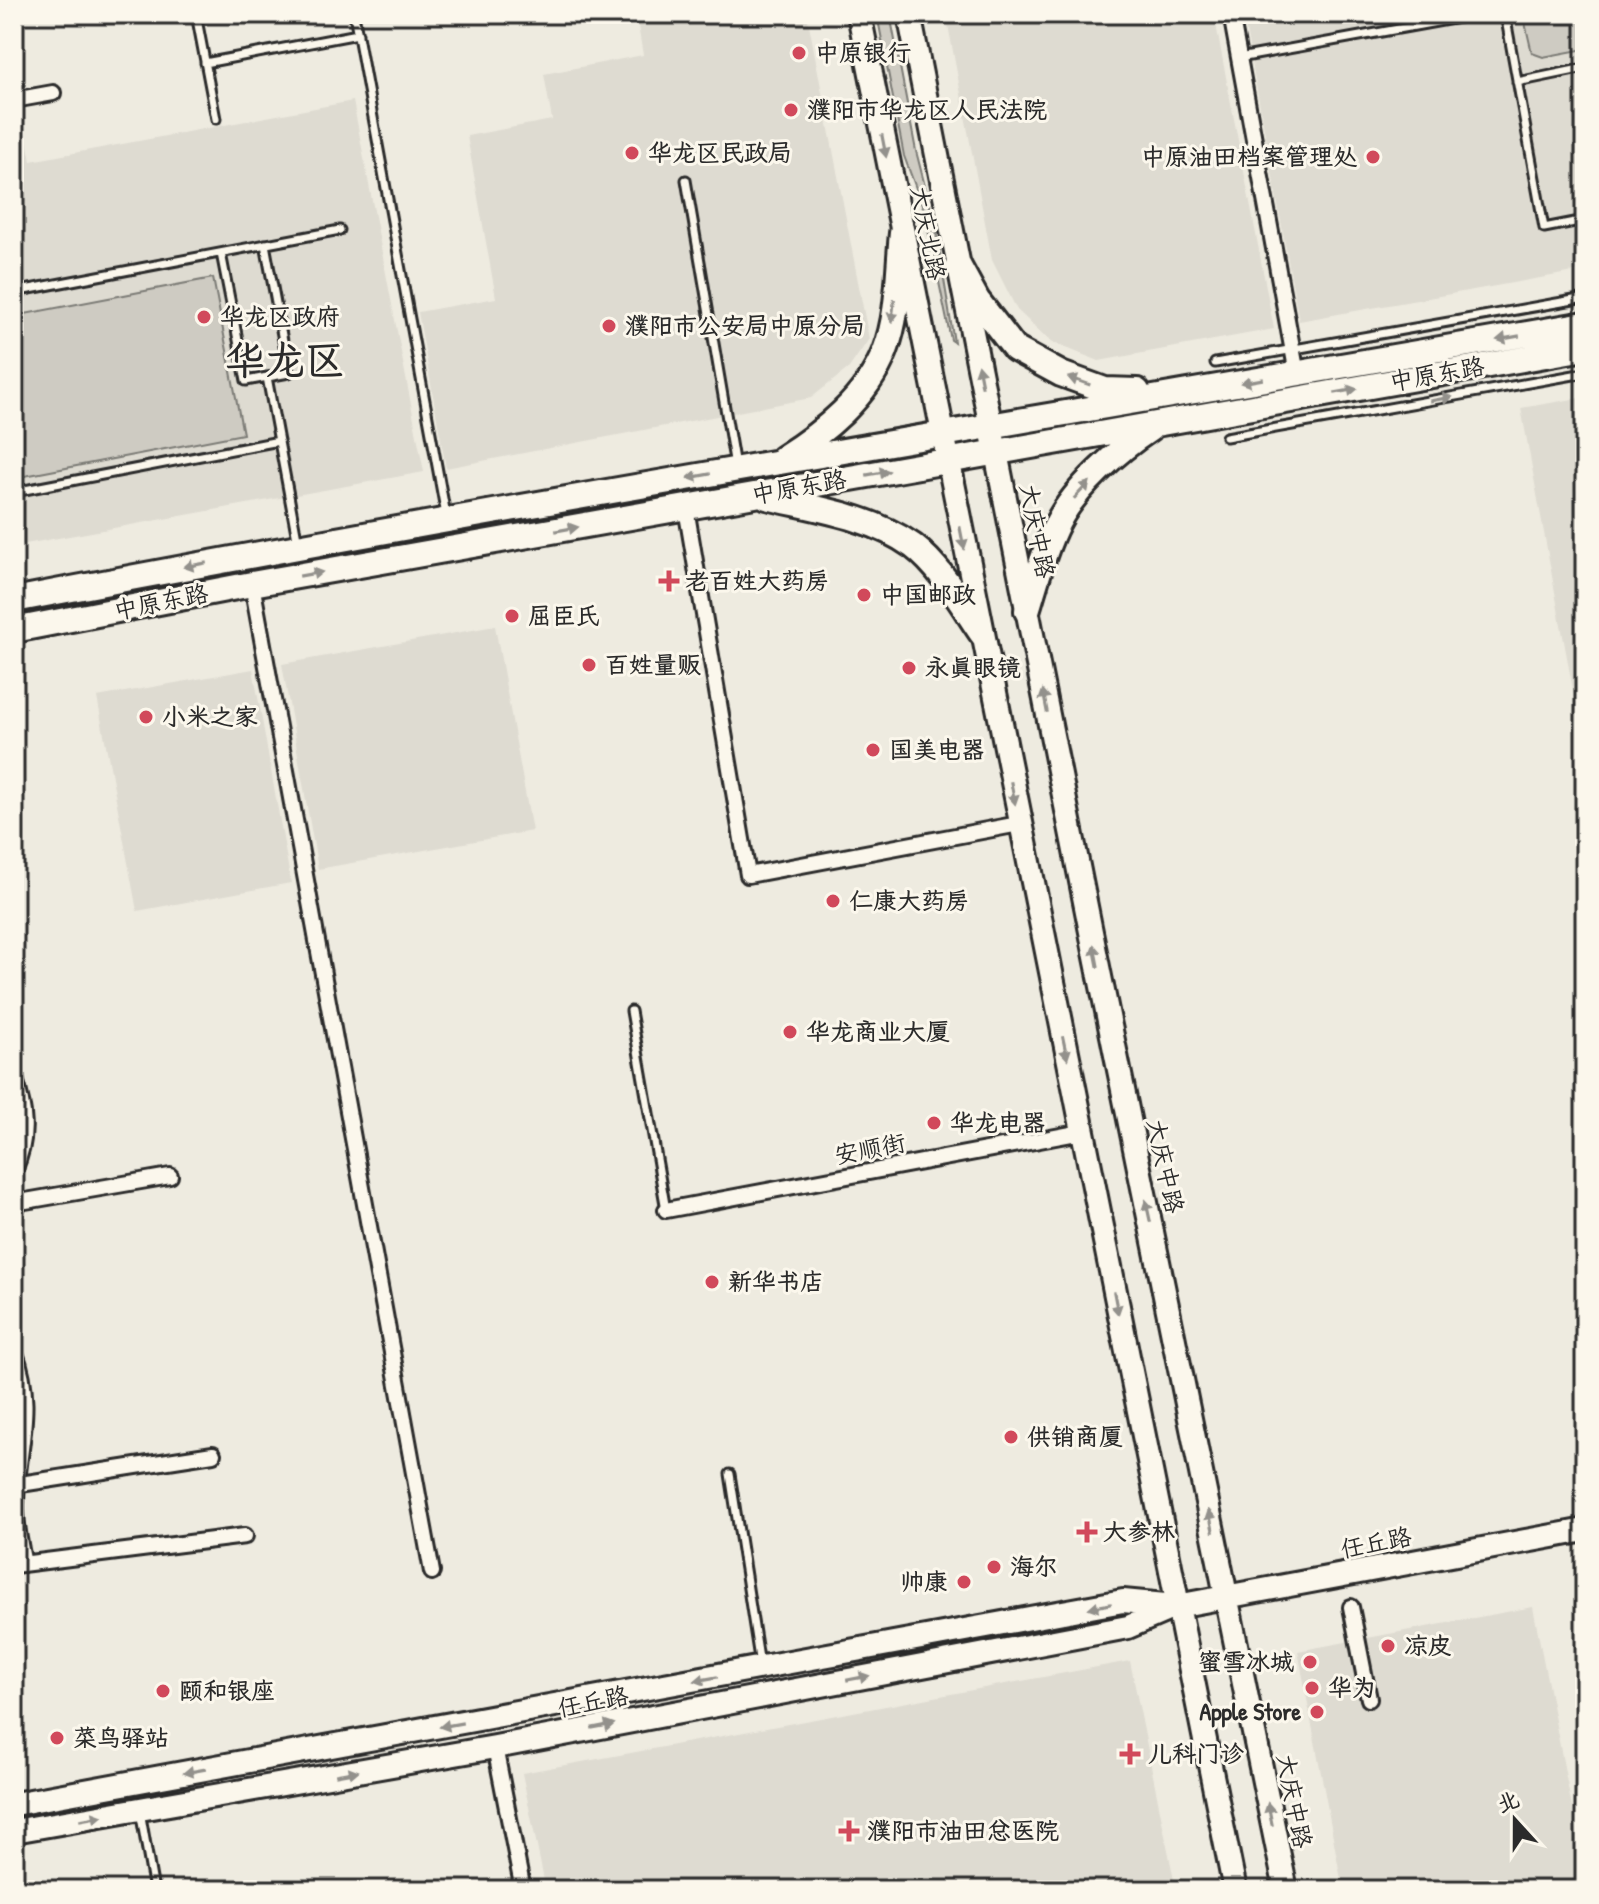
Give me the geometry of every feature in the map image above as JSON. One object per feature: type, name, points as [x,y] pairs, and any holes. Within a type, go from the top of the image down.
[{"type":"main road","name":"大庆北路","points":[[859,14],[947,461]]},
{"type":"main road","name":"大庆北路","points":[[909,14],[995,453]]},
{"type":"main road","points":[[776,463],[830,425],[854,401],[885,352],[893,319],[902,233]]},
{"type":"main road","points":[[958,265],[977,300],[1015,349],[1061,374],[1105,390],[1183,393]]},
{"type":"main road","name":"中原东路","points":[[14,600],[299,546],[1183,393],[1294,362],[1585,324]]},
{"type":"main road","name":"中原东路","points":[[14,630],[252,584],[1585,348]]},
{"type":"main road","points":[[1027,611],[1057,523],[1074,498],[1131,442],[1159,424]]},
{"type":"main road","name":"大庆中路","points":[[995,453],[1286,1890]]},
{"type":"main road","points":[[947,461],[1235,1890]]},
{"type":"main road","points":[[757,495],[878,525],[915,548],[944,579],[982,634]]},
{"type":"main road","name":"任丘路","points":[[14,1831],[495,1747],[1128,1627],[1177,1606],[1585,1530]]},
{"type":"main road","name":"任丘路","points":[[14,1804],[1123,1601],[1177,1606]]},
{"type":"street","points":[[1231,14],[1294,362]]},
{"type":"street","points":[[14,100],[53,93]]},
{"type":"street","points":[[686,508],[748,875],[1019,824]]},
{"type":"street","points":[[252,584],[432,1572]]},
{"type":"street","points":[[14,1076],[25,1124],[22,1149],[14,1170]]},
{"type":"street","name":"安顺街","points":[[666,1210],[1082,1132]]},
{"type":"street","points":[[14,1203],[170,1176]]},
{"type":"street","points":[[14,1350],[25,1385],[23,1447],[16,1485],[19,1564],[245,1536]]},
{"type":"street","points":[[16,1485],[213,1454]]},
{"type":"street","points":[[1351,1607],[1369,1699]]},
{"type":"street","points":[[495,1747],[523,1890]]},
{"type":"lane","points":[[196,14],[216,119]]},
{"type":"lane","points":[[354,14],[447,520]]},
{"type":"lane","points":[[1239,58],[1481,14]]},
{"type":"lane","points":[[1505,14],[1544,228],[1585,220]]},
{"type":"lane","points":[[205,63],[358,34]]},
{"type":"lane","points":[[1517,82],[1585,68]]},
{"type":"lane","points":[[686,180],[735,469]]},
{"type":"lane","points":[[14,292],[340,230]]},
{"type":"lane","points":[[221,253],[246,381],[289,373],[265,244]]},
{"type":"lane","points":[[1215,363],[1294,362],[1585,298]]},
{"type":"lane","points":[[1226,437],[1585,373]]},
{"type":"lane","points":[[267,377],[299,546]]},
{"type":"lane","points":[[14,492],[279,441]]},
{"type":"lane","points":[[631,1011],[666,1210]]},
{"type":"lane","points":[[730,1474],[760,1669]]},
{"type":"lane","points":[[140,1809],[154,1890]]},
{"type":"shaded area","points":[[636,14],[807,14],[869,339],[849,368],[811,398],[446,468],[418,312],[496,298],[467,136],[552,120],[544,74],[643,55]]},
{"type":"shaded area","points":[[877,14],[890,14],[916,151],[936,229],[954,342],[951,340],[924,210],[904,156]]},
{"type":"shaded area","points":[[946,14],[1214,14],[1274,329],[1099,361],[1051,342],[1017,310],[992,260]]},
{"type":"shaded area","points":[[1243,14],[1585,14],[1585,270],[1299,321]]},
{"type":"shaded area","points":[[1523,14],[1585,14],[1585,49],[1543,57],[1532,53]]},
{"type":"shaded area","name":"华龙区政府","points":[[353,101],[424,472],[14,546],[14,111],[21,110],[31,161]]},
{"type":"shaded area","points":[[213,278],[243,434],[14,478],[14,316]]},
{"type":"shaded area","points":[[1585,397],[1585,755],[1521,408]]},
{"type":"shaded area","points":[[495,626],[532,831],[318,869],[282,664]]},
{"type":"shaded area","points":[[253,669],[291,883],[137,911],[97,697]]},
{"type":"shaded area","points":[[1533,1607],[1585,1875],[1585,1890],[1343,1890],[1298,1651]]},
{"type":"shaded area","name":"濮阳市油田总医院","points":[[1130,1661],[1176,1890],[546,1890],[522,1773]]},
{"type":"place","name":"中原银行","points":[[799,53]]},
{"type":"place","name":"濮阳市华龙区人民法院","points":[[791,110]]},
{"type":"place","name":"华龙区民政局","points":[[632,153]]},
{"type":"place","name":"中原油田档案管理处","points":[[1373,157]]},
{"type":"place","name":"华龙区政府","points":[[204,317]]},
{"type":"place","name":"濮阳市公安局中原分局","points":[[609,326]]},
{"type":"place","name":"老百姓大药房","points":[[669,581]]},
{"type":"place","name":"中国邮政","points":[[864,595]]},
{"type":"place","name":"屈臣氏","points":[[512,616]]},
{"type":"place","name":"百姓量贩","points":[[589,665]]},
{"type":"place","name":"永真眼镜","points":[[909,668]]},
{"type":"place","name":"小米之家","points":[[146,717]]},
{"type":"place","name":"国美电器","points":[[873,750]]},
{"type":"place","name":"仁康大药房","points":[[833,901]]},
{"type":"place","name":"华龙商业大厦","points":[[790,1032]]},
{"type":"place","name":"华龙电器","points":[[934,1123]]},
{"type":"place","name":"新华书店","points":[[712,1282]]},
{"type":"place","name":"供销商厦","points":[[1011,1437]]},
{"type":"place","name":"大参林","points":[[1087,1532]]},
{"type":"place","name":"海尔","points":[[994,1567]]},
{"type":"place","name":"帅康","points":[[964,1582]]},
{"type":"place","name":"凉皮","points":[[1388,1646]]},
{"type":"place","name":"蜜雪冰城","points":[[1310,1662]]},
{"type":"place","name":"华为","points":[[1312,1688]]},
{"type":"place","name":"颐和银座","points":[[163,1691]]},
{"type":"place","name":"Apple Store","points":[[1317,1712]]},
{"type":"place","name":"菜鸟驿站","points":[[57,1738]]},
{"type":"place","name":"儿科门诊","points":[[1130,1754]]},
{"type":"place","name":"濮阳市油田总医院","points":[[849,1831]]},
{"type":"district","name":"华龙区","points":[[285,360]]}]
